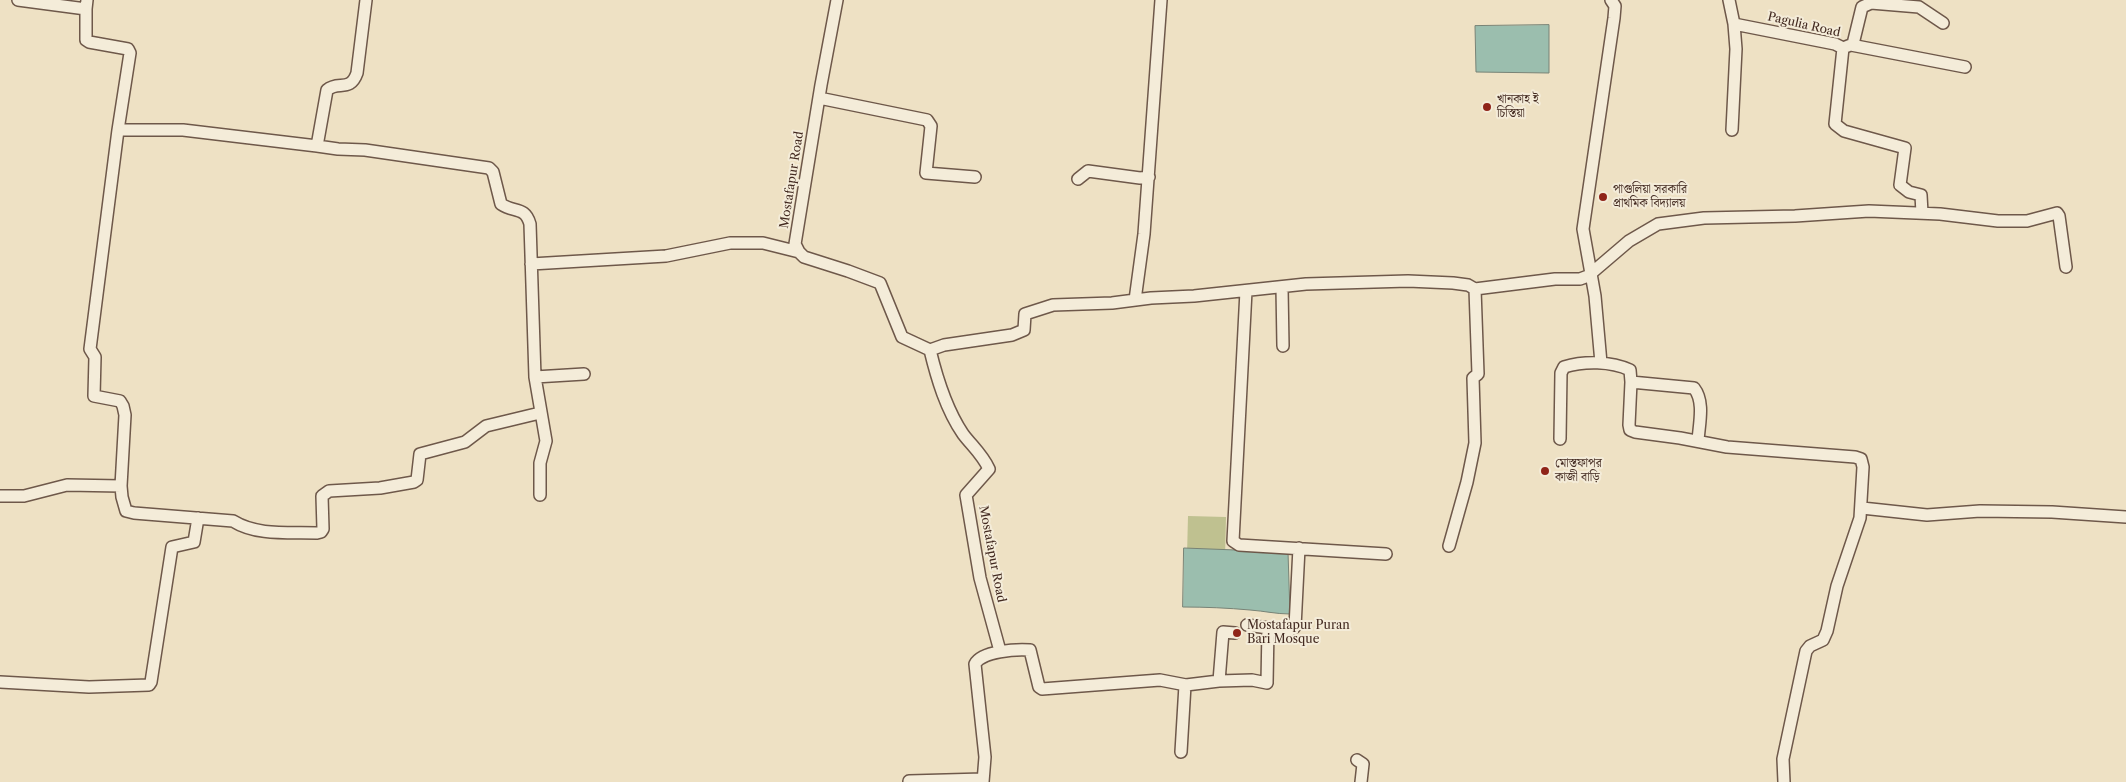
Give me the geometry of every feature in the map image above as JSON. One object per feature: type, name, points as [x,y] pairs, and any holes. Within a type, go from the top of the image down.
[{"type":"street","points":[[18,0],[87,4],[86,40],[128,50],[130,53],[118,130],[90,349],[95,357],[94,396],[120,401],[124,406],[121,486],[126,510],[134,513],[233,521],[245,528],[256,531],[317,533],[321,532],[322,529],[322,496],[324,493],[329,491],[380,488],[414,482],[417,480],[420,454],[465,442],[486,426],[540,413]]},
{"type":"street","points":[[317,146],[327,90],[329,87],[349,85],[354,82],[357,74],[366,0]]},
{"type":"street","name":"Mostafapur Road","points":[[799,252],[795,244],[819,98],[838,0]]},
{"type":"street","points":[[1135,300],[1144,234],[1161,0]]},
{"type":"street","points":[[1601,363],[1595,296],[1583,228],[1614,18],[1615,6],[1611,0]]},
{"type":"street","points":[[1729,0],[1734,24],[1736,49],[1732,130]]},
{"type":"street","points":[[1846,47],[1853,44],[1862,7],[1871,3],[1920,7],[1943,23]]},
{"type":"street","name":"Pagulia Road","points":[[1734,24],[1846,47],[1835,124],[1844,132],[1904,148],[1900,185],[1909,192],[1921,194],[1922,213]]},
{"type":"street","points":[[1846,47],[1965,67]]},
{"type":"street","points":[[819,98],[927,120],[931,126],[926,173],[975,177]]},
{"type":"street","points":[[118,130],[183,130],[338,149],[365,150],[489,168],[493,172],[501,204],[523,211],[528,216],[530,224],[535,377],[546,441],[540,463],[540,495]]},
{"type":"street","points":[[1078,179],[1088,171],[1140,178],[1148,177]]},
{"type":"street","points":[[531,264],[666,256],[730,242],[763,243],[799,252],[804,257],[848,270],[880,284],[902,337],[930,350],[944,345],[1012,335],[1024,330],[1025,314],[1053,305],[1112,303],[1246,292],[1255,288],[1282,288],[1306,284],[1390,280],[1453,283],[1468,285],[1475,289],[1580,279],[1591,274],[1630,241],[1658,224],[1704,218],[1796,216],[1870,211],[1922,213],[1998,221],[2027,221],[2057,214],[2059,216],[2066,267]]},
{"type":"street","points":[[1282,288],[1283,346]]},
{"type":"street","points":[[1449,546],[1467,482],[1475,443],[1473,378],[1478,374],[1478,361],[1475,289]]},
{"type":"street","points":[[1246,292],[1233,541],[1239,545],[1386,554]]},
{"type":"street","name":"Mostafapur Road","points":[[930,350],[952,415],[964,435],[984,457],[989,468],[966,495],[980,578],[1000,651]]},
{"type":"street","points":[[1560,439],[1560,373],[1564,367],[1601,363],[1622,366],[1630,370],[1630,430],[1635,432],[1727,446],[1861,459],[1863,467],[1862,508],[1837,586],[1827,631],[1823,640],[1810,646],[1806,651],[1783,759],[1784,782]]},
{"type":"street","points":[[535,377],[584,374]]},
{"type":"street","points":[[1631,382],[1694,388],[1699,395],[1701,405],[1698,441]]},
{"type":"street","points":[[0,496],[24,496],[67,485],[121,486]]},
{"type":"street","points":[[1862,508],[1927,515],[1980,511],[2052,512],[2126,517]]},
{"type":"street","points":[[0,682],[90,687],[149,685],[172,547],[194,542],[198,518]]},
{"type":"street","points":[[1274,631],[1289,631],[1295,627],[1299,548]]},
{"type":"street","points":[[909,781],[983,781],[985,757],[975,664],[977,660],[1000,651],[1030,650],[1039,687],[1042,689],[1160,680],[1185,685],[1252,680],[1267,684],[1268,628],[1247,625]]},
{"type":"street","points":[[1219,681],[1223,632],[1235,633]]},
{"type":"street","points":[[1181,752],[1185,685]]},
{"type":"street","points":[[1358,760],[1363,764],[1361,782]]},
{"type":"green space","points":[[1188,516],[1226,517],[1225,558],[1187,555]]},
{"type":"shaded area","points":[[1549,25],[1549,73],[1476,72],[1475,26]]},
{"type":"shaded area","points":[[1184,548],[1288,552],[1290,614],[1255,610],[1183,607]]},
{"type":"place","name":"খানকাহ ই চিস্তিয়া","points":[[1487,107]]},
{"type":"place","name":"পাগুলিয়া সরকারি প্রাথমিক বিদ্যালয়","points":[[1603,197]]},
{"type":"place","name":"মোস্তফাপুর কাজী বাড়ি","points":[[1545,471]]},
{"type":"place","name":"Mostafapur Puran Bari Mosque","points":[[1237,633]]}]
